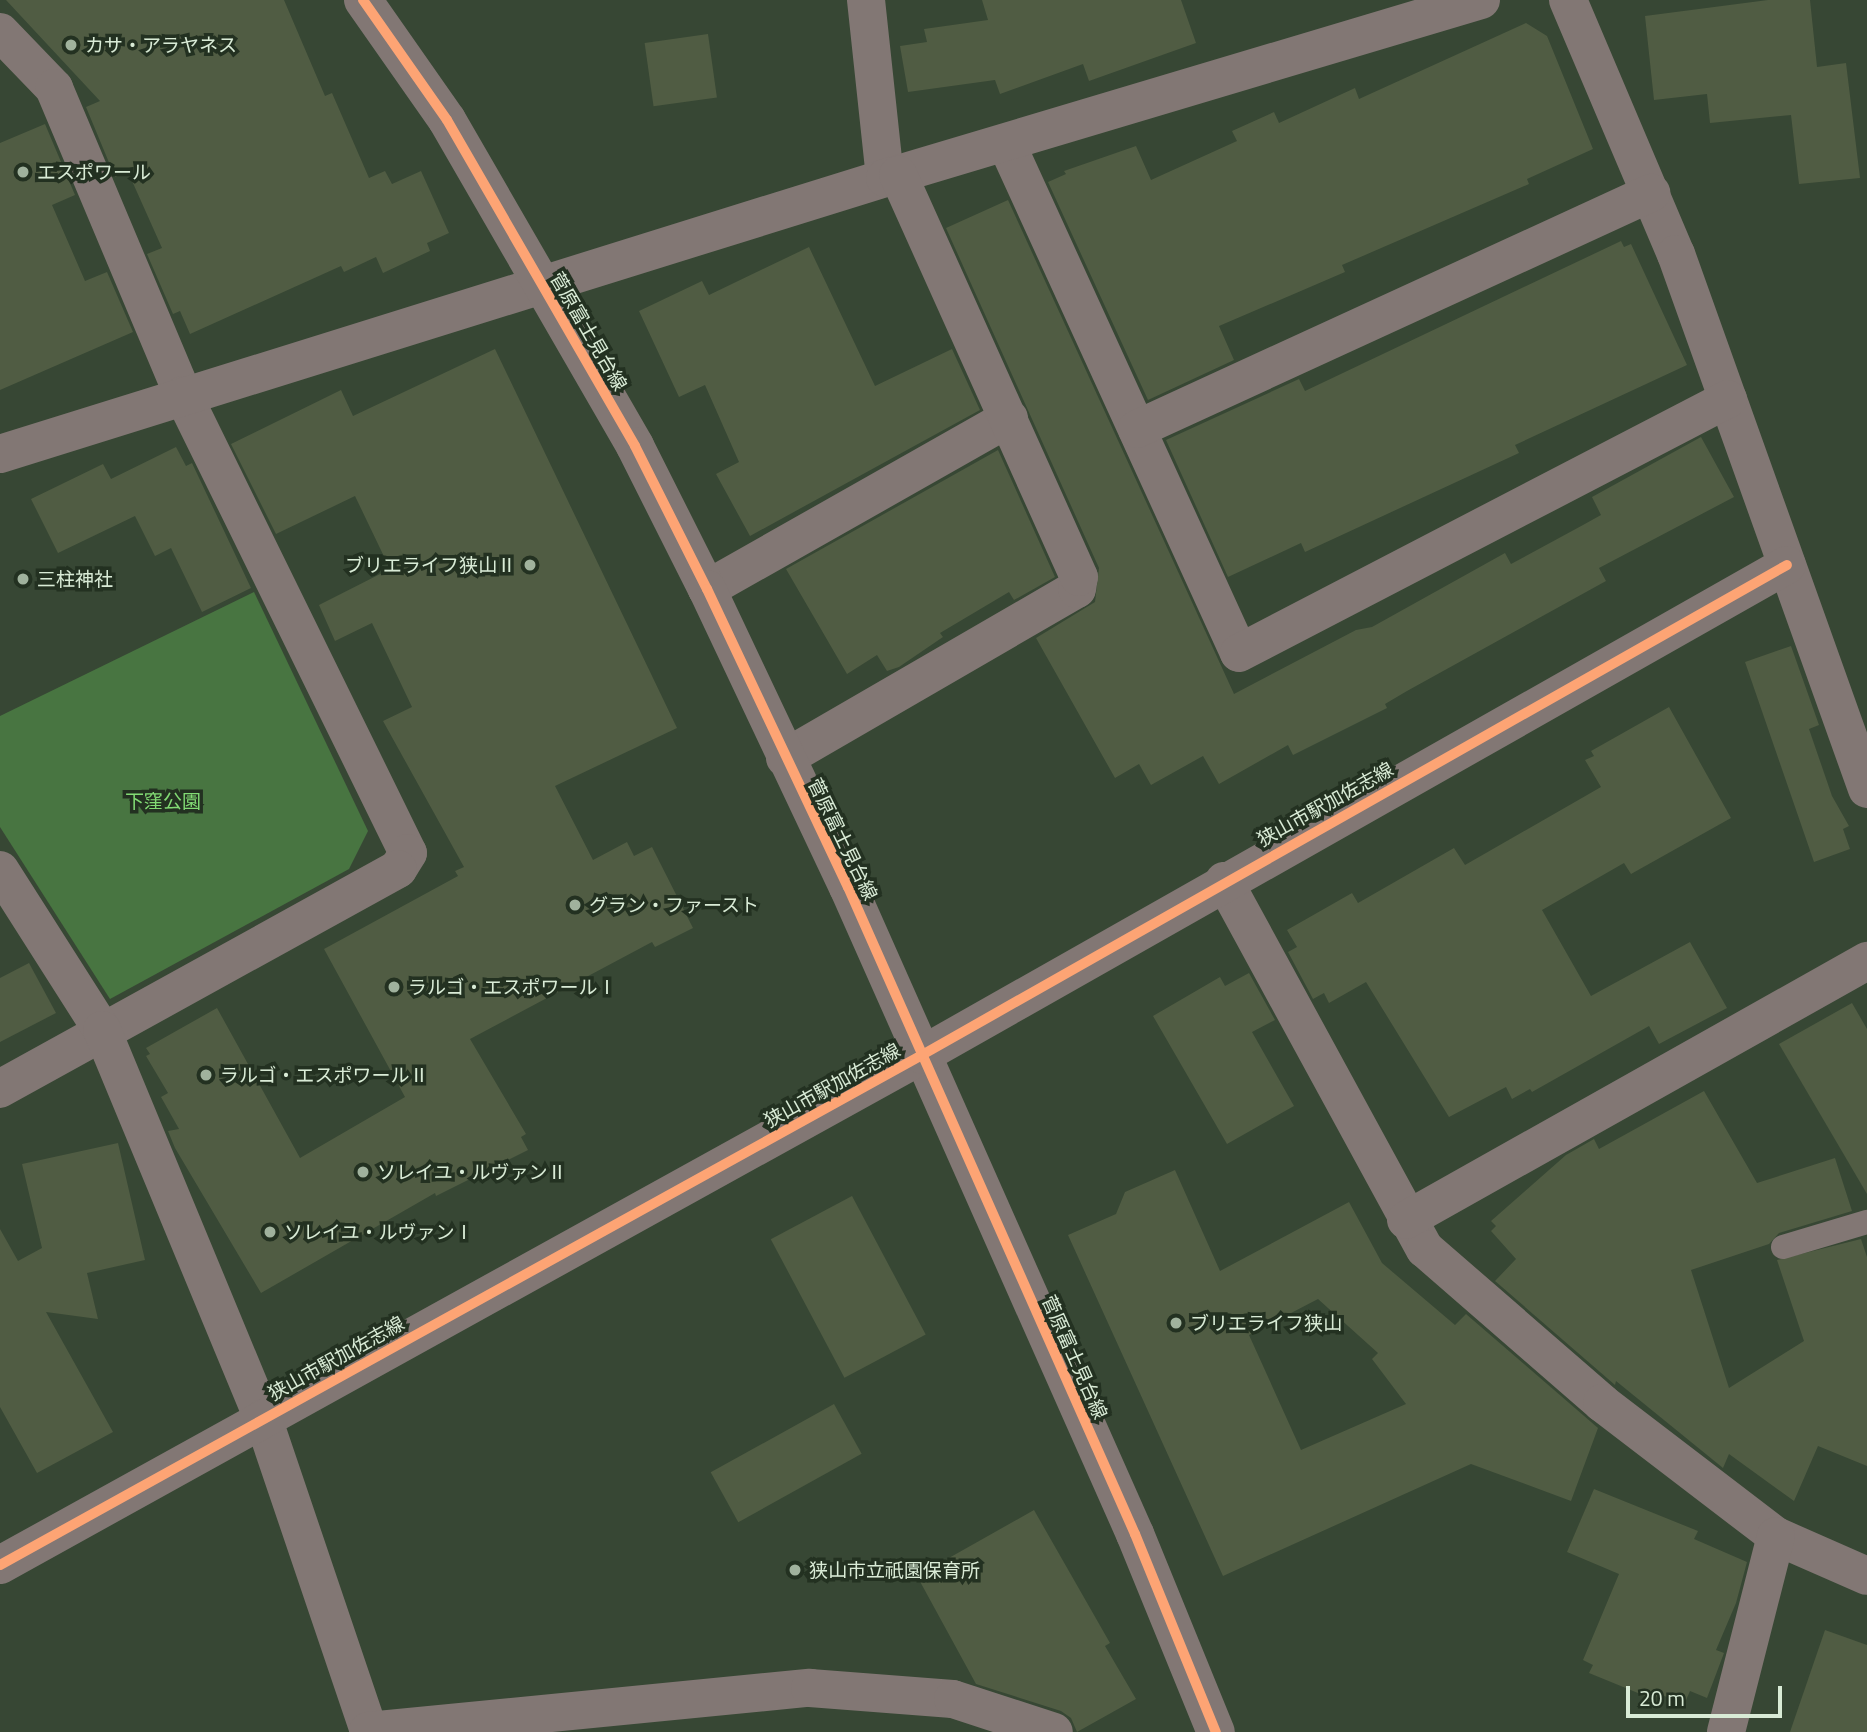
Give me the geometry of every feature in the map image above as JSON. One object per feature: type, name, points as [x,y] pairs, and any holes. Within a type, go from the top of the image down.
[{"type":"street","name":"菅原富士見台線","points":[[363,0],[447,120],[635,446],[707,589],[848,887],[1135,1534],[1216,1732]]},
{"type":"street","points":[[785,758],[1077,589],[1079,577],[1009,418],[891,177],[866,0]]},
{"type":"street","points":[[0,454],[541,284],[1481,0]]},
{"type":"street","points":[[1568,0],[1651,193],[1728,399],[1867,789]]},
{"type":"street","points":[[0,32],[54,88],[183,395],[408,853],[398,869],[102,1030],[0,1089]]},
{"type":"street","points":[[1007,145],[1239,653],[1728,399]]},
{"type":"street","points":[[1137,429],[1651,193]]},
{"type":"street","points":[[707,589],[1009,418]]},
{"type":"street","name":"狭山市駅加佐志線","points":[[0,1565],[922,1055],[1224,881],[1787,565]]},
{"type":"street","points":[[0,870],[102,1030],[263,1418],[368,1732],[810,1688],[953,1699],[1054,1732]]},
{"type":"street","points":[[1224,881],[1406,1220],[1425,1249],[1602,1403],[1776,1536],[1867,1576]]},
{"type":"street","points":[[1406,1220],[1867,961]]},
{"type":"street","points":[[1727,1732],[1776,1536]]},
{"type":"lane","points":[[1783,1247],[1867,1222]]},
{"type":"green space","name":"下窪公園","points":[[254,592],[368,831],[349,869],[110,999],[0,827],[0,716]]},
{"type":"building","points":[[6,0],[284,0],[325,96],[332,93],[369,178],[385,171],[392,184],[421,171],[449,233],[427,243],[430,251],[383,273],[376,257],[344,272],[341,266],[190,334],[180,311],[173,314],[147,254],[162,248],[128,172],[115,177],[86,107],[100,101]]},
{"type":"building","points":[[982,0],[1181,0],[1196,43],[1089,81],[1083,64],[1000,94],[995,80],[908,92],[900,46],[927,42],[924,29],[988,20]]},
{"type":"building","points":[[1768,0],[1810,0],[1817,67],[1846,63],[1860,178],[1799,184],[1791,115],[1710,123],[1707,94],[1654,100],[1645,16]]},
{"type":"building","points":[[1526,23],[1547,36],[1593,149],[1527,179],[1529,184],[1342,265],[1345,272],[1219,326],[1234,360],[1148,400],[1048,182],[1066,174],[1064,171],[1136,146],[1151,180],[1237,141],[1232,131],[1274,112],[1279,123],[1355,88],[1359,99]]},
{"type":"building","points":[[708,34],[717,97],[654,106],[645,43]]},
{"type":"building","points":[[45,124],[75,195],[52,205],[85,281],[107,272],[133,332],[0,390],[0,143]]},
{"type":"building","points":[[1008,200],[1234,694],[1356,630],[1372,627],[1505,553],[1511,564],[1583,525],[1601,515],[1592,497],[1701,437],[1734,497],[1599,568],[1606,581],[1407,691],[1385,704],[1387,708],[1293,755],[1288,745],[1219,784],[1203,756],[1151,785],[1139,764],[1115,778],[1036,638],[1095,602],[1099,568],[946,228]]},
{"type":"building","points":[[1621,241],[1624,247],[1631,244],[1687,365],[1515,445],[1519,453],[1305,552],[1301,543],[1228,577],[1166,440],[1299,379],[1305,391]]},
{"type":"building","points":[[809,247],[875,386],[952,349],[980,410],[750,536],[716,474],[739,462],[705,385],[679,397],[639,311],[702,281],[709,295]]},
{"type":"building","points":[[495,349],[677,728],[555,786],[593,860],[627,842],[634,856],[652,847],[693,928],[655,947],[652,942],[470,1039],[526,1134],[521,1137],[528,1150],[436,1196],[435,1193],[261,1293],[175,1148],[168,1131],[179,1129],[161,1097],[168,1093],[146,1056],[150,1054],[146,1048],[217,1008],[300,1158],[405,1097],[324,949],[458,876],[455,871],[464,867],[383,721],[412,707],[372,623],[335,641],[319,605],[390,569],[355,496],[276,534],[231,444],[341,390],[353,416]]},
{"type":"building","points":[[176,447],[186,466],[192,463],[251,588],[202,612],[171,548],[155,556],[135,516],[58,553],[31,499],[103,464],[111,479]]},
{"type":"building","points":[[998,450],[1055,577],[1014,600],[1009,592],[940,633],[943,637],[899,667],[887,671],[877,655],[847,674],[786,569]]},
{"type":"building","points":[[1791,646],[1819,725],[1809,729],[1832,796],[1849,826],[1843,829],[1850,849],[1814,862],[1745,662]]},
{"type":"building","points":[[1669,707],[1731,818],[1631,874],[1624,863],[1542,910],[1591,996],[1690,942],[1727,1008],[1659,1044],[1649,1026],[1532,1092],[1530,1089],[1512,1099],[1506,1087],[1449,1117],[1366,982],[1329,1003],[1324,993],[1313,999],[1288,952],[1297,947],[1287,930],[1352,893],[1358,903],[1454,848],[1465,865],[1601,787],[1585,760],[1594,756],[1591,751]]},
{"type":"building","points":[[29,963],[56,1013],[0,1042],[0,978]]},
{"type":"building","points":[[1249,973],[1275,1020],[1252,1032],[1294,1106],[1227,1144],[1153,1016],[1220,977],[1225,986]]},
{"type":"building","points":[[1852,1003],[1867,1029],[1867,1194],[1779,1044]]},
{"type":"building","points":[[1704,1091],[1757,1183],[1835,1158],[1852,1211],[1779,1233],[1769,1244],[1691,1270],[1729,1388],[1804,1341],[1777,1260],[1861,1239],[1867,1257],[1867,1466],[1818,1446],[1794,1501],[1729,1454],[1723,1468],[1616,1381],[1615,1385],[1495,1281],[1516,1259],[1491,1231],[1496,1226],[1491,1221],[1566,1155],[1594,1139],[1599,1149]]},
{"type":"building","points":[[118,1143],[145,1260],[87,1273],[98,1319],[46,1312],[113,1432],[37,1473],[0,1407],[0,1229],[18,1261],[42,1248],[22,1164]]},
{"type":"building","points":[[1175,1170],[1220,1271],[1349,1202],[1382,1263],[1455,1325],[1466,1314],[1598,1428],[1571,1501],[1471,1464],[1223,1576],[1068,1235],[1116,1214],[1125,1192]],"holes":[[[1318,1299],[1378,1353],[1372,1359],[1406,1404],[1301,1450],[1249,1335]]]},
{"type":"building","points":[[852,1196],[926,1335],[844,1378],[771,1239]]},
{"type":"building","points":[[834,1404],[862,1454],[738,1522],[711,1472]]},
{"type":"building","points":[[1594,1489],[1698,1531],[1694,1539],[1747,1562],[1736,1603],[1716,1650],[1724,1653],[1707,1698],[1690,1691],[1684,1705],[1658,1693],[1655,1700],[1589,1673],[1593,1665],[1583,1660],[1619,1574],[1567,1552]]},
{"type":"building","points":[[1034,1510],[1110,1643],[1105,1646],[1136,1699],[1077,1732],[1071,1718],[1061,1711],[976,1684],[917,1576]]},
{"type":"building","points":[[1825,1630],[1867,1645],[1867,1732],[1790,1732]]},
{"type":"cycle path","points":[[363,0],[447,120],[635,446],[707,589],[848,887],[1135,1534],[1216,1732]]},
{"type":"cycle path","points":[[0,1565],[922,1055],[1787,565]]},
{"type":"place","name":"カサ・アラヤネス","points":[[71,45]]},
{"type":"place","name":"エスポワール","points":[[23,172]]},
{"type":"place","name":"ブリエライフ狭山Ⅱ","points":[[530,565]]},
{"type":"place","name":"三柱神社","points":[[23,579]]},
{"type":"place","name":"グラン・ファースト","points":[[575,905]]},
{"type":"place","name":"ラルゴ・エスポワールⅠ","points":[[394,987]]},
{"type":"place","name":"ラルゴ・エスポワールⅡ","points":[[206,1075]]},
{"type":"place","name":"ソレイユ・ルヴァンⅡ","points":[[363,1172]]},
{"type":"place","name":"ソレイユ・ルヴァンⅠ","points":[[270,1232]]},
{"type":"place","name":"ブリエライフ狭山","points":[[1176,1323]]},
{"type":"place","name":"狭山市立祇園保育所","points":[[795,1570]]}]
